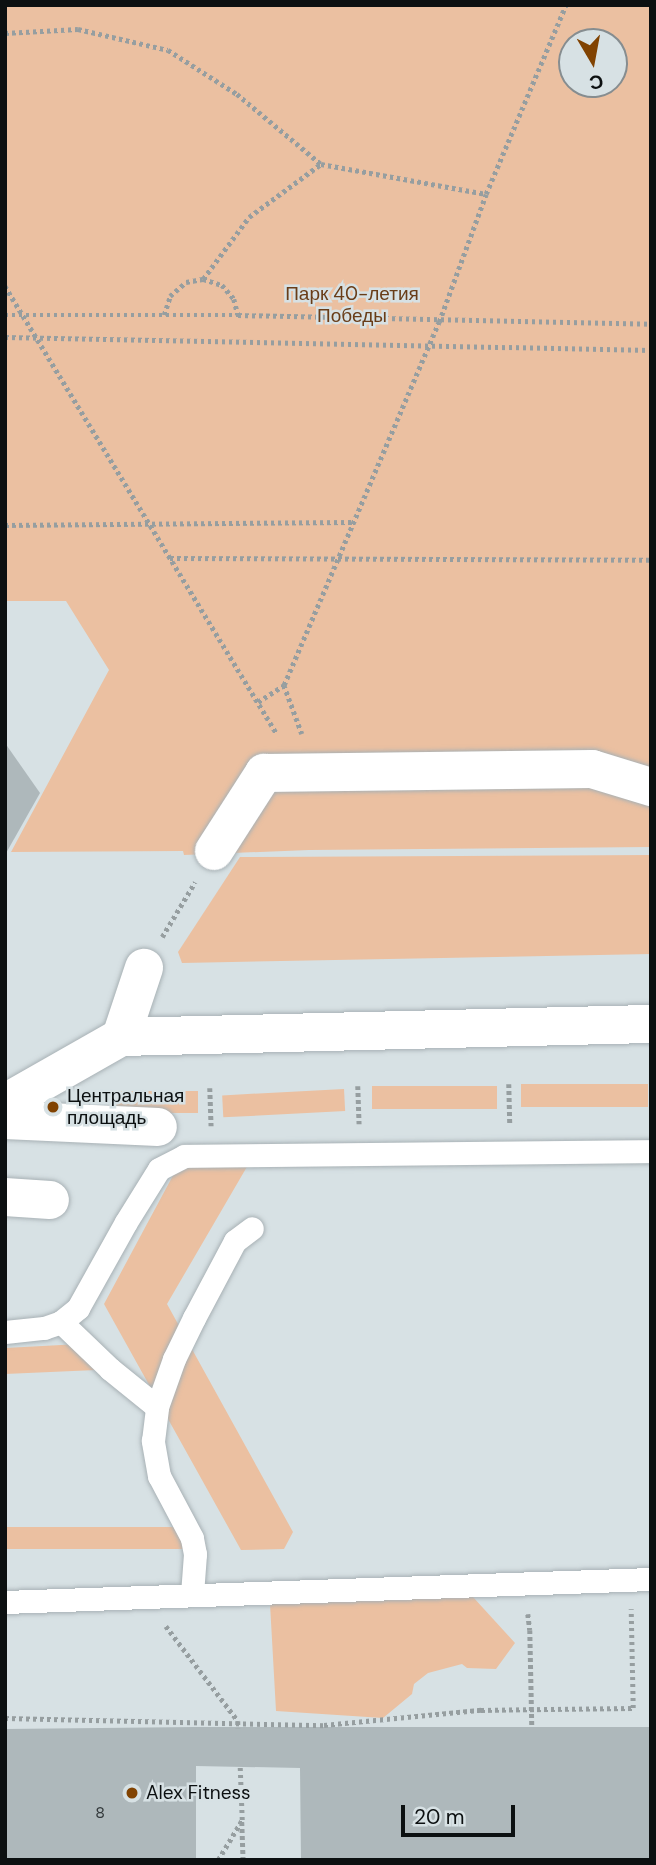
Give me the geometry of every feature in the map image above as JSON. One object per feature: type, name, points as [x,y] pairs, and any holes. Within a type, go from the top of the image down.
[{"type":"street","points":[[214,851],[264,773],[296,756],[592,769],[651,787]]},
{"type":"street","points":[[121,1037],[144,968]]},
{"type":"street","points":[[5,1103],[121,1037],[651,1024]]},
{"type":"street","points":[[5,1120],[158,1127]]},
{"type":"street","points":[[5,1197],[50,1200]]},
{"type":"lane","points":[[5,1332],[44,1328],[61,1322],[78,1308],[159,1169],[184,1156],[651,1151]]},
{"type":"lane","points":[[192,1594],[195,1554],[192,1538],[159,1476],[153,1441],[158,1407],[174,1359],[200,1307],[235,1241],[252,1228]]},
{"type":"lane","points":[[61,1322],[110,1369],[158,1407]]},
{"type":"lane","points":[[5,1602],[641,1579]]},
{"type":"path","points":[[296,756],[284,685],[439,322],[486,194],[566,5]]},
{"type":"path","points":[[5,33],[78,29],[169,50],[237,94],[321,164],[486,194]]},
{"type":"path","points":[[203,279],[249,217],[321,164]]},
{"type":"path","points":[[164,315],[170,296],[186,282],[203,279],[222,285],[234,299],[238,315]]},
{"type":"path","points":[[5,286],[258,702],[296,756]]},
{"type":"path","points":[[5,315],[238,315],[439,322],[651,324]]},
{"type":"path","points":[[5,337],[651,350]]},
{"type":"path","points":[[5,525],[353,522]]},
{"type":"path","points":[[170,558],[651,560]]},
{"type":"path","points":[[258,702],[284,685]]},
{"type":"path","points":[[144,968],[214,851]]},
{"type":"path","points":[[509,1084],[510,1112]]},
{"type":"path","points":[[358,1086],[359,1114]]},
{"type":"path","points":[[209,1088],[210,1115]]},
{"type":"path","points":[[5,1718],[344,1724],[481,1710],[632,1709],[641,1579]]},
{"type":"path","points":[[144,1597],[238,1724]]},
{"type":"path","points":[[530,1630],[532,1727]]},
{"type":"path","points":[[240,1767],[243,1860]]},
{"type":"path","points":[[218,1860],[242,1820]]},
{"type":"green space","name":"Парк 40-летия Победы","points":[[5,5],[651,5],[651,847],[309,850],[184,855],[183,851],[11,852],[109,670],[66,601],[5,601]]},
{"type":"green space","points":[[651,855],[651,954],[182,963],[178,952],[240,857]]},
{"type":"green space","points":[[521,1084],[648,1084],[648,1107],[521,1107]]},
{"type":"green space","points":[[372,1086],[497,1086],[497,1109],[372,1109]]},
{"type":"green space","points":[[344,1089],[345,1111],[223,1117],[222,1095]]},
{"type":"green space","points":[[112,1091],[198,1091],[198,1113],[112,1113]]},
{"type":"green space","points":[[184,1155],[248,1165],[167,1304],[293,1532],[284,1549],[241,1550],[104,1304]]},
{"type":"green space","points":[[80,1344],[96,1370],[5,1374],[5,1348]]},
{"type":"green space","points":[[5,1527],[184,1527],[184,1549],[5,1549]]},
{"type":"green space","points":[[473,1597],[515,1643],[496,1669],[467,1668],[462,1664],[428,1673],[414,1684],[412,1694],[383,1718],[276,1711],[270,1604]]},
{"type":"building","points":[[5,743],[40,793],[5,855]]},
{"type":"building","points":[[651,1727],[651,1860],[301,1860],[300,1768],[196,1766],[196,1860],[5,1860],[5,1729]]},
{"type":"place","name":"Центральная площадь","points":[[53,1107]]},
{"type":"place","name":"Alex Fitness","points":[[132,1793]]}]
